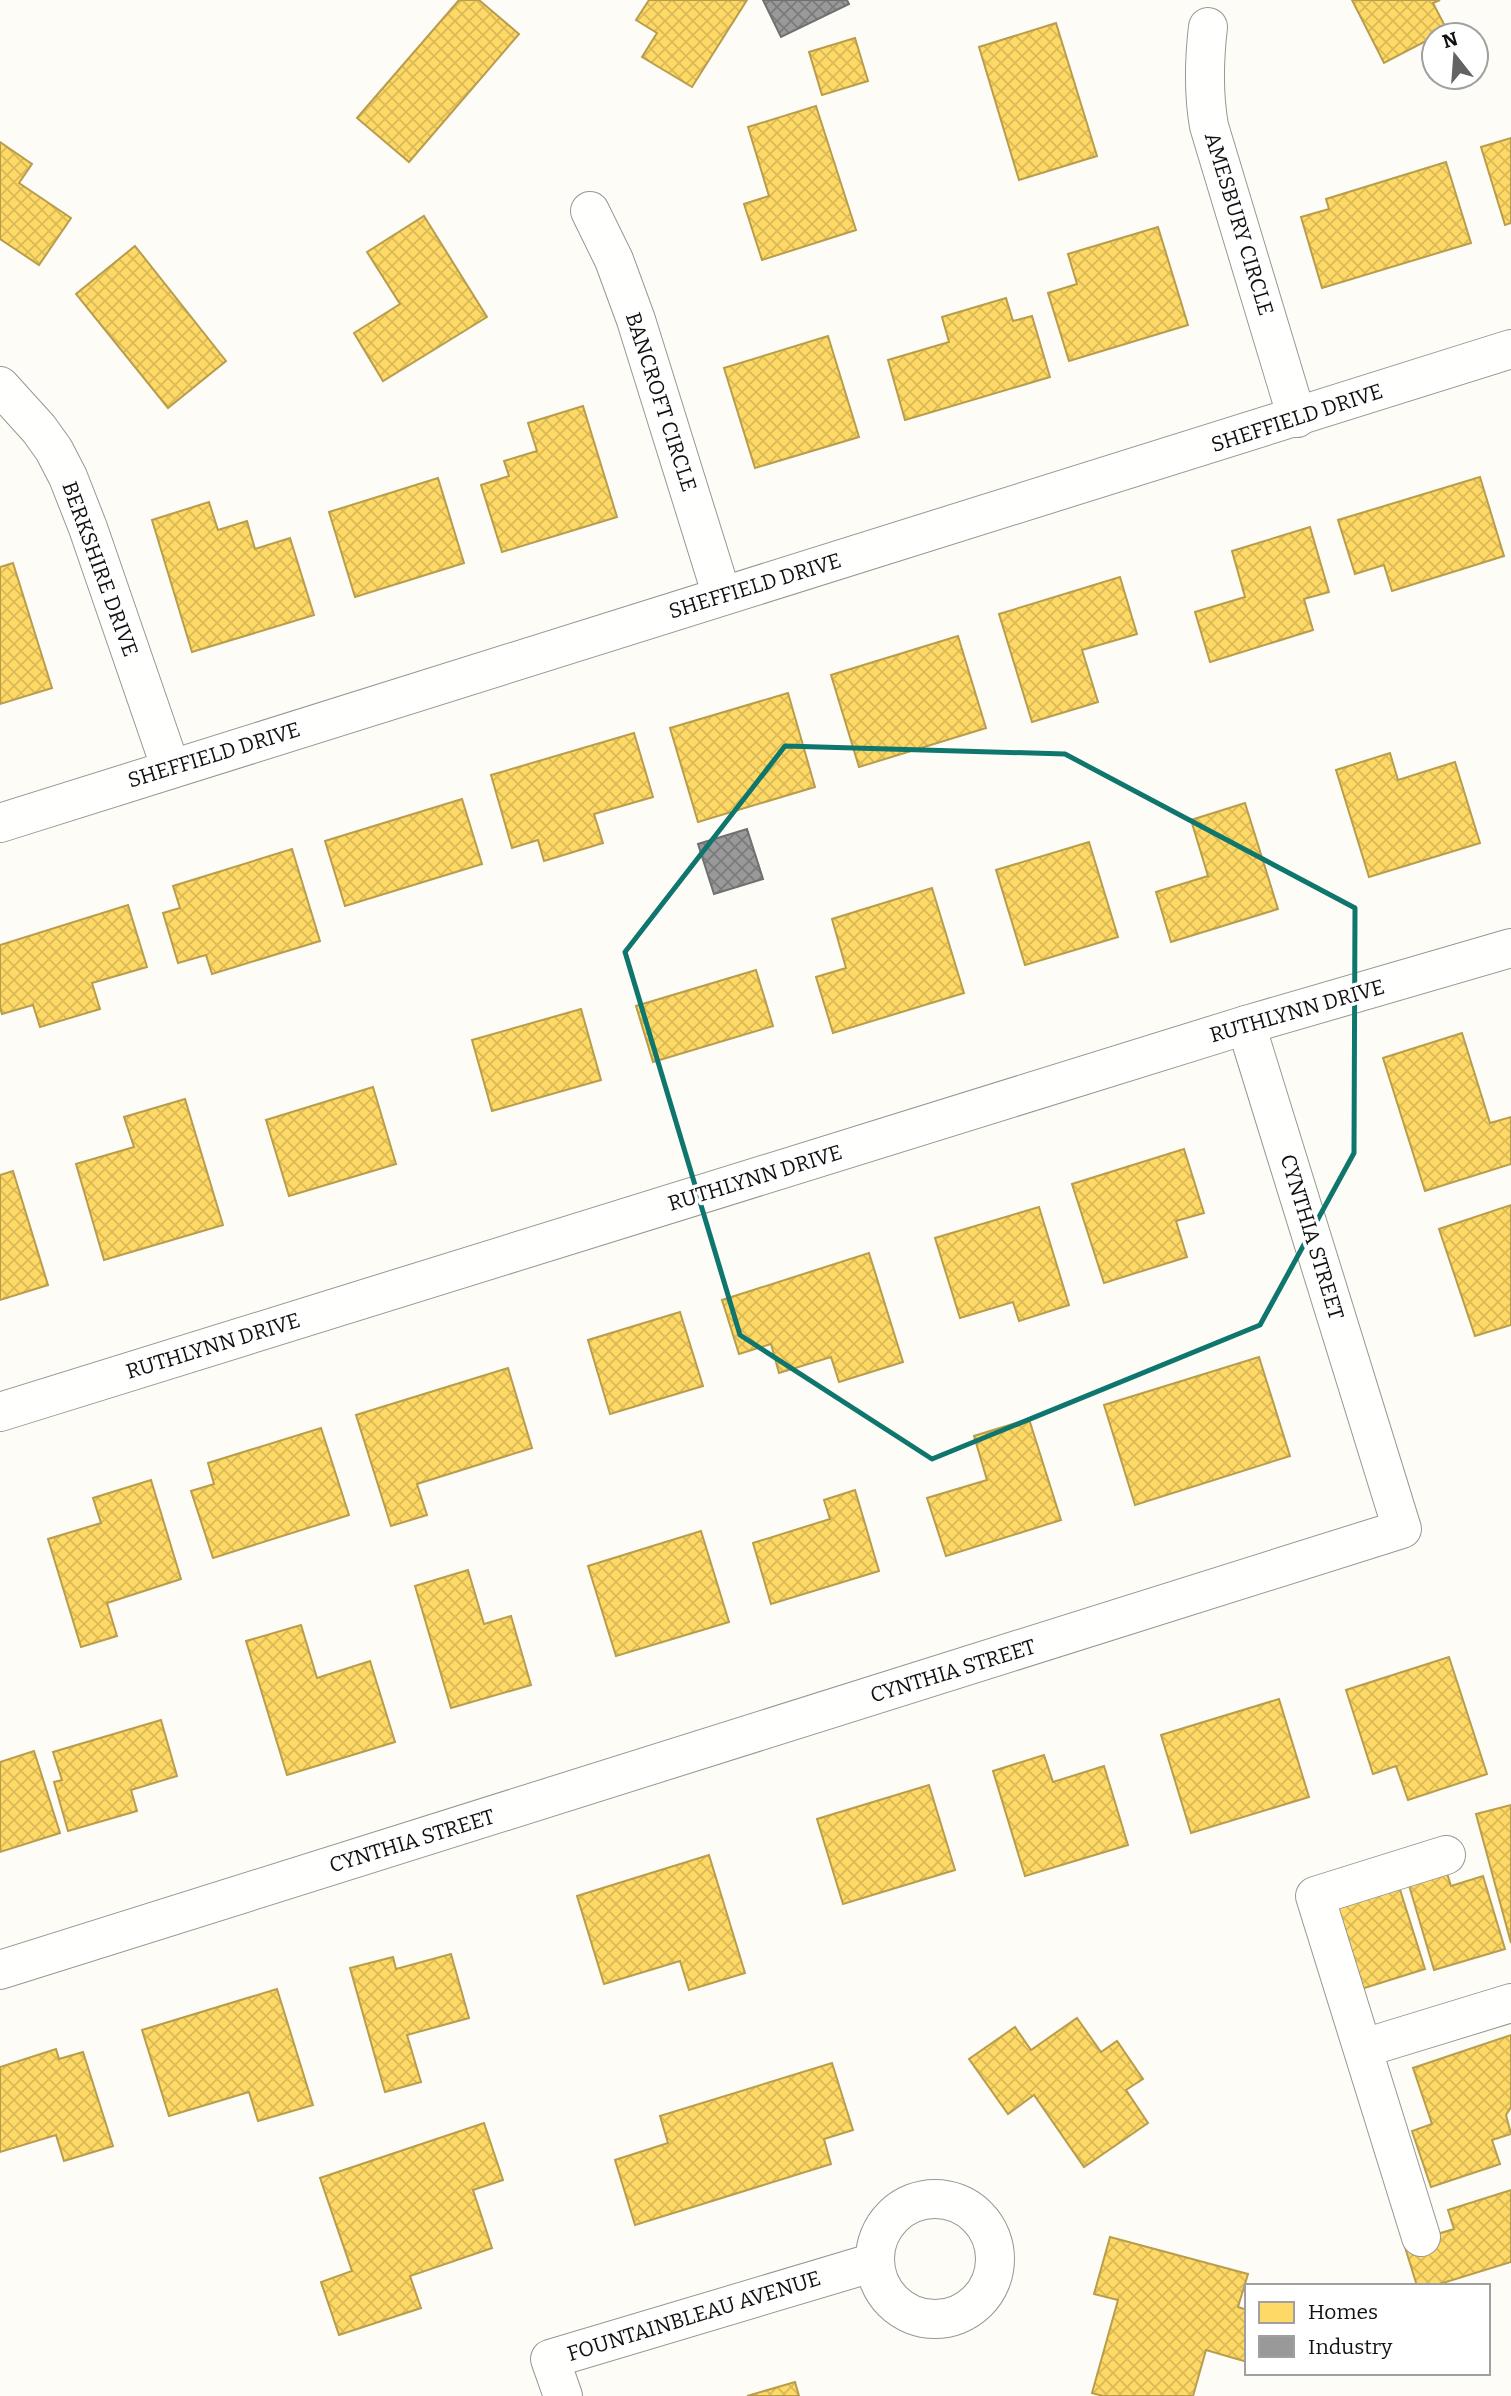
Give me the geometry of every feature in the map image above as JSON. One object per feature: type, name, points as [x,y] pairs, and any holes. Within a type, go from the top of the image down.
[{"type":"street","name":"AMESBURY CIRCLE","points":[[1208,27],[1203,64],[1209,127],[1297,418]]},
{"type":"street","name":"BANCROFT CIRCLE","points":[[590,211],[614,260],[636,320],[722,596]]},
{"type":"street","name":"SHEFFIELD DRIVE","points":[[0,823],[1511,349]]},
{"type":"street","name":"BERKSHIRE DRIVE","points":[[0,386],[39,429],[68,477],[171,769]]},
{"type":"street","name":"RUTHLYNN DRIVE","points":[[0,1412],[1246,1025],[1511,948]]},
{"type":"street","name":"CYNTHIA STREET","points":[[0,1970],[1402,1529],[1246,1025]]},
{"type":"street","points":[[1421,2237],[1315,1896],[1446,1855]]},
{"type":"street","points":[[1364,2048],[1511,2003]]},
{"type":"street","name":"FOUNTAINBLEAU AVENUE","points":[[563,2396],[550,2359],[875,2262]]},
{"type":"highlighted area","points":[[785,746],[1065,754],[1355,908],[1354,1153],[1260,1325],[932,1459],[740,1335],[625,952]]},
{"type":"building: Homes","points":[[459,0],[479,0],[519,34],[409,162],[357,118]]},
{"type":"building: Homes","points":[[649,0],[747,0],[692,87],[642,57],[657,33],[636,20]]},
{"type":"building: Homes","points":[[1352,0],[1440,0],[1433,3],[1442,21],[1420,21],[1420,44],[1384,63]]},
{"type":"building: Homes","points":[[1056,23],[1097,156],[1019,180],[979,47]]},
{"type":"building: Homes","points":[[855,38],[868,81],[822,95],[809,52]]},
{"type":"building: Homes","points":[[816,106],[856,230],[762,260],[744,204],[769,196],[748,127]]},
{"type":"building: Homes","points":[[1511,138],[1511,223],[1505,225],[1481,147]]},
{"type":"building: Homes","points":[[0,142],[32,164],[19,183],[71,218],[39,265],[0,239]]},
{"type":"building: Homes","points":[[1446,162],[1471,243],[1322,288],[1301,217],[1329,209],[1326,199]]},
{"type":"building: Homes","points":[[424,216],[487,317],[383,381],[354,333],[400,304],[367,252]]},
{"type":"building: Homes","points":[[1158,227],[1188,325],[1069,361],[1048,293],[1077,284],[1068,254]]},
{"type":"building: Homes","points":[[135,246],[226,361],[168,408],[76,294]]},
{"type":"building: Homes","points":[[1006,298],[1013,321],[1032,316],[1050,377],[905,420],[888,360],[949,342],[942,317]]},
{"type":"building: Homes","points":[[828,336],[859,437],[755,468],[724,368]]},
{"type":"building: Homes","points":[[583,406],[617,517],[502,552],[481,485],[509,476],[504,461],[537,451],[528,423]]},
{"type":"building: Homes","points":[[1480,477],[1504,556],[1392,591],[1384,565],[1355,574],[1338,520]]},
{"type":"building: Homes","points":[[438,478],[464,563],[355,597],[329,512]]},
{"type":"building: Homes","points":[[209,502],[218,530],[247,521],[255,549],[290,538],[314,615],[192,652],[152,520]]},
{"type":"building: Homes","points":[[1310,527],[1329,592],[1304,599],[1313,630],[1210,662],[1195,612],[1245,597],[1232,551]]},
{"type":"building: Homes","points":[[13,563],[52,688],[0,704],[0,567]]},
{"type":"building: Homes","points":[[1120,577],[1137,634],[1082,650],[1098,702],[1032,722],[999,614]]},
{"type":"building: Homes","points":[[958,636],[986,728],[859,767],[831,675]]},
{"type":"building: Homes","points":[[788,693],[815,787],[698,822],[670,728]]},
{"type":"building: Homes","points":[[634,733],[653,797],[594,814],[603,843],[544,861],[538,840],[512,848],[491,775]]},
{"type":"building: Homes","points":[[1390,753],[1398,780],[1455,762],[1480,843],[1369,877],[1336,770]]},
{"type":"building: Homes","points":[[462,799],[482,864],[345,906],[325,841]]},
{"type":"building: Homes","points":[[1245,803],[1278,909],[1171,942],[1156,892],[1208,876],[1191,820]]},
{"type":"building: Homes","points":[[1089,842],[1118,937],[1025,965],[996,870]]},
{"type":"building: Homes","points":[[292,849],[320,941],[212,974],[206,955],[178,963],[163,913],[180,908],[173,886]]},
{"type":"building: Homes","points":[[932,888],[964,993],[833,1033],[816,977],[846,968],[832,919]]},
{"type":"building: Homes","points":[[128,905],[147,967],[92,983],[100,1009],[40,1027],[33,1005],[2,1014],[0,945]]},
{"type":"building: Homes","points":[[756,970],[773,1026],[653,1062],[636,1006]]},
{"type":"building: Homes","points":[[581,1009],[601,1080],[492,1111],[472,1040]]},
{"type":"building: Homes","points":[[1462,1033],[1490,1123],[1511,1117],[1511,1164],[1425,1191],[1383,1058]]},
{"type":"building: Homes","points":[[373,1087],[396,1164],[289,1196],[266,1120]]},
{"type":"building: Homes","points":[[185,1099],[223,1225],[104,1260],[76,1164],[134,1147],[124,1117]]},
{"type":"building: Homes","points":[[1184,1149],[1204,1213],[1176,1221],[1187,1257],[1104,1283],[1072,1184]]},
{"type":"building: Homes","points":[[13,1171],[48,1285],[0,1300],[0,1175]]},
{"type":"building: Homes","points":[[1511,1205],[1511,1325],[1475,1336],[1439,1229]]},
{"type":"building: Homes","points":[[1039,1207],[1069,1305],[1019,1321],[1013,1302],[960,1318],[935,1238]]},
{"type":"building: Homes","points":[[869,1253],[903,1362],[839,1382],[831,1357],[779,1373],[771,1344],[739,1354],[722,1300]]},
{"type":"building: Homes","points":[[680,1312],[703,1386],[610,1414],[588,1340]]},
{"type":"building: Homes","points":[[1259,1357],[1290,1456],[1135,1505],[1104,1405]]},
{"type":"building: Homes","points":[[508,1368],[532,1448],[417,1484],[427,1515],[391,1526],[356,1415]]},
{"type":"building: Homes","points":[[1029,1419],[1061,1520],[946,1556],[927,1498],[987,1480],[974,1436]]},
{"type":"building: Homes","points":[[321,1428],[349,1515],[213,1558],[191,1491],[214,1484],[208,1463]]},
{"type":"building: Homes","points":[[151,1480],[181,1579],[107,1603],[117,1636],[81,1647],[48,1539],[101,1523],[93,1498]]},
{"type":"building: Homes","points":[[855,1490],[879,1571],[771,1604],[753,1543],[830,1519],[824,1500]]},
{"type":"building: Homes","points":[[701,1531],[729,1622],[616,1656],[588,1566]]},
{"type":"building: Homes","points":[[468,1570],[484,1624],[511,1616],[531,1685],[451,1708],[415,1586]]},
{"type":"building: Homes","points":[[301,1625],[317,1678],[370,1661],[395,1742],[287,1775],[246,1641]]},
{"type":"building: Homes","points":[[1449,1657],[1487,1774],[1408,1800],[1396,1766],[1373,1774],[1346,1690]]},
{"type":"building: Homes","points":[[1279,1699],[1309,1797],[1191,1833],[1161,1735]]},
{"type":"building: Homes","points":[[161,1720],[177,1776],[131,1790],[137,1811],[68,1831],[54,1782],[62,1780],[53,1752]]},
{"type":"building: Homes","points":[[34,1751],[60,1833],[0,1852],[0,1762]]},
{"type":"building: Homes","points":[[1044,1755],[1053,1782],[1104,1766],[1128,1845],[1025,1876],[993,1771]]},
{"type":"building: Homes","points":[[929,1785],[955,1870],[843,1904],[817,1819]]},
{"type":"building: Homes","points":[[1511,1805],[1511,1943],[1476,1814]]},
{"type":"building: Homes","points":[[709,1855],[745,1973],[689,1990],[680,1961],[604,1984],[577,1896]]},
{"type":"building: Homes","points":[[1446,1870],[1451,1886],[1483,1876],[1505,1949],[1434,1970],[1408,1882]]},
{"type":"building: Homes","points":[[1397,1880],[1425,1969],[1358,1990],[1330,1901]]},
{"type":"building: Homes","points":[[451,1954],[469,2018],[407,2035],[421,2082],[385,2092],[350,1968],[393,1957],[396,1969]]},
{"type":"building: Homes","points":[[277,1989],[313,2105],[258,2121],[249,2092],[169,2116],[142,2030]]},
{"type":"building: Homes","points":[[1077,2018],[1101,2052],[1117,2041],[1143,2079],[1126,2090],[1148,2123],[1084,2167],[1034,2095],[1008,2114],[969,2059],[1015,2027],[1031,2050]]},
{"type":"building: Homes","points":[[1511,2035],[1511,2107],[1506,2115],[1511,2134],[1492,2140],[1500,2164],[1431,2187],[1412,2131],[1432,2124],[1413,2068]]},
{"type":"building: Homes","points":[[56,2049],[59,2059],[83,2052],[113,2146],[64,2161],[56,2135],[0,2152],[0,2067]]},
{"type":"building: Homes","points":[[832,2063],[853,2130],[824,2139],[831,2164],[635,2225],[615,2160],[668,2143],[660,2116]]},
{"type":"building: Homes","points":[[484,2123],[503,2180],[473,2190],[492,2248],[410,2276],[421,2308],[339,2335],[321,2282],[352,2271],[320,2178]]},
{"type":"building: Homes","points":[[1511,2190],[1511,2262],[1440,2284],[1416,2284],[1404,2244],[1454,2229],[1448,2210]]},
{"type":"building: Homes","points":[[1110,2237],[1248,2274],[1238,2307],[1245,2309],[1245,2361],[1206,2350],[1193,2396],[1103,2396],[1092,2393],[1118,2300],[1094,2294]]},
{"type":"building: Homes","points":[[795,2382],[799,2396],[747,2396]]},
{"type":"building: Industry","points":[[763,0],[847,0],[849,4],[781,37]]},
{"type":"building: Industry","points":[[747,829],[763,879],[714,894],[698,844]]}]
